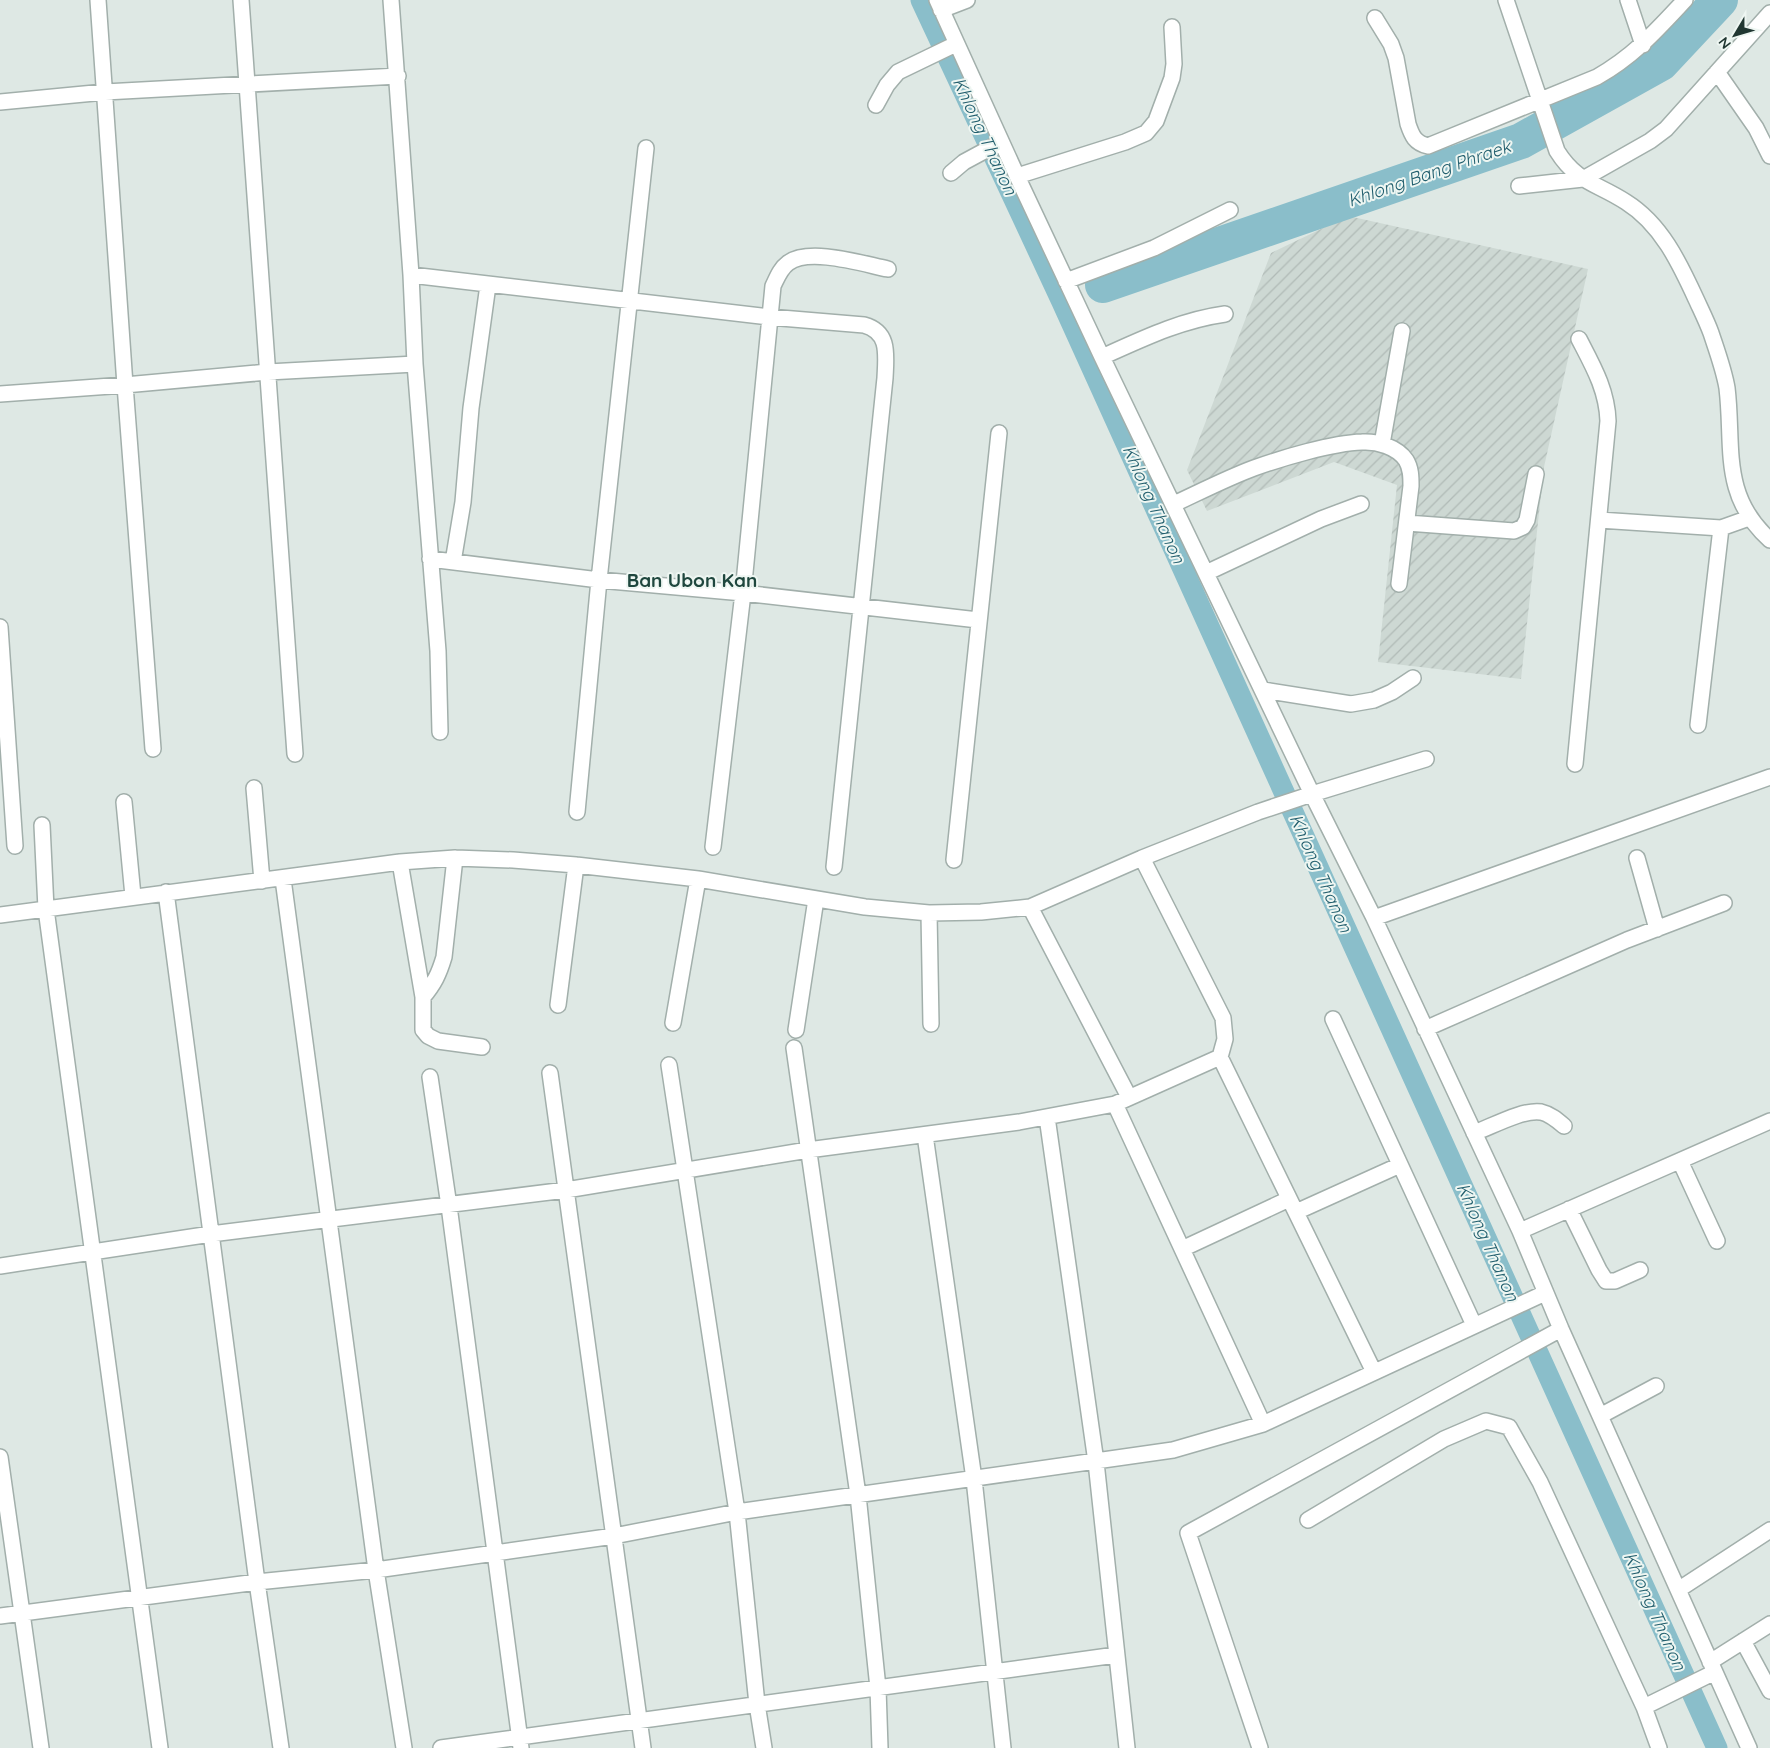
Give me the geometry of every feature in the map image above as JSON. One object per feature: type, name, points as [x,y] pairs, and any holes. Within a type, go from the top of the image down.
[{"type":"street","points":[[98,0],[153,749]]},
{"type":"street","points":[[241,0],[295,754]]},
{"type":"street","points":[[391,0],[411,275],[414,364],[438,651],[440,732]]},
{"type":"street","points":[[967,0],[939,5],[951,46],[996,145],[1017,176],[1263,690],[1305,796],[1374,918],[1520,1231],[1538,1296],[1560,1329],[1749,1748]]},
{"type":"street","points":[[1506,0],[1557,150],[1565,163],[1584,179],[1626,201],[1643,215],[1662,237],[1681,265],[1711,332],[1727,388],[1730,464],[1737,491],[1749,518],[1770,540]]},
{"type":"street","points":[[1628,0],[1643,45]]},
{"type":"street","points":[[1375,18],[1391,44],[1396,58],[1411,134],[1420,144],[1428,146],[1542,105],[1597,77],[1618,65],[1643,45],[1684,0]]},
{"type":"street","points":[[1519,186],[1584,179],[1650,141],[1666,128],[1770,13]]},
{"type":"street","points":[[1017,176],[1124,142],[1146,132],[1156,121],[1172,78],[1174,64],[1172,27]]},
{"type":"street","points":[[876,105],[887,85],[898,72],[951,46]]},
{"type":"street","points":[[1717,72],[1756,128],[1770,156]]},
{"type":"street","points":[[0,102],[105,92],[398,76]]},
{"type":"street","points":[[951,173],[964,162],[996,145]]},
{"type":"street","points":[[577,812],[599,580],[646,148]]},
{"type":"street","points":[[1066,281],[1154,248],[1230,210]]},
{"type":"street","points":[[713,847],[743,593],[773,286],[780,272],[789,263],[804,257],[829,258],[888,269]]},
{"type":"street","points":[[411,275],[770,317],[864,325],[880,332],[886,356],[885,378],[834,867]]},
{"type":"street","points":[[453,562],[463,502],[472,408],[488,285]]},
{"type":"street","points":[[1102,357],[1165,329],[1203,317],[1225,314]]},
{"type":"street","points":[[1382,444],[1402,332]]},
{"type":"street","points":[[1575,764],[1608,421],[1608,406],[1602,386],[1579,339]]},
{"type":"street","points":[[0,394],[268,372],[414,364]]},
{"type":"street","points":[[954,860],[999,433]]},
{"type":"street","points":[[1174,504],[1254,468],[1316,450],[1362,442],[1382,444],[1398,452],[1406,461],[1411,474],[1399,584]]},
{"type":"street","points":[[1406,522],[1514,531],[1523,527],[1527,520],[1536,474]]},
{"type":"street","points":[[1206,573],[1321,519],[1361,504]]},
{"type":"street","points":[[1599,520],[1721,528],[1749,518]]},
{"type":"street","points":[[1698,725],[1721,528]]},
{"type":"street","points":[[430,559],[599,580],[743,593],[978,620]]},
{"type":"street","points":[[0,627],[16,846]]},
{"type":"street","points":[[1263,690],[1351,704],[1374,700],[1392,692],[1413,678]]},
{"type":"street","points":[[0,915],[400,862],[455,858],[576,865],[698,879],[816,900],[929,912],[981,912],[1030,907],[1142,858],[1258,812],[1426,759]]},
{"type":"street","points":[[1374,918],[1770,777]]},
{"type":"street","points":[[254,788],[262,881]]},
{"type":"street","points":[[124,802],[133,896]]},
{"type":"street","points":[[42,825],[46,909],[160,1748]]},
{"type":"street","points":[[423,997],[437,978],[444,957],[455,858]]},
{"type":"street","points":[[1142,858],[1223,1018],[1225,1040],[1220,1057],[1374,1372]]},
{"type":"street","points":[[1637,858],[1657,929]]},
{"type":"street","points":[[400,862],[423,997],[423,1030],[428,1036],[438,1041],[482,1047]]},
{"type":"street","points":[[558,1005],[576,865]]},
{"type":"street","points":[[283,879],[376,1570],[404,1748]]},
{"type":"street","points":[[673,1023],[698,879]]},
{"type":"street","points":[[166,892],[257,1582],[281,1748]]},
{"type":"street","points":[[796,1030],[816,900]]},
{"type":"street","points":[[1425,1029],[1602,951],[1724,903]]},
{"type":"street","points":[[1030,907],[1122,1100],[1182,1249],[1263,1424]]},
{"type":"street","points":[[929,912],[931,1024]]},
{"type":"street","points":[[1333,1019],[1400,1165],[1479,1323]]},
{"type":"street","points":[[794,1048],[858,1495],[878,1688],[880,1748]]},
{"type":"street","points":[[0,1266],[211,1234],[566,1190],[685,1172],[808,1150],[1019,1122],[1122,1100],[1220,1057]]},
{"type":"street","points":[[669,1064],[738,1512],[757,1704],[764,1748]]},
{"type":"street","points":[[550,1073],[643,1748]]},
{"type":"street","points":[[430,1076],[520,1743]]},
{"type":"street","points":[[1474,1133],[1526,1113],[1539,1112],[1551,1115],[1564,1126]]},
{"type":"street","points":[[1046,1117],[1096,1462],[1127,1748]]},
{"type":"street","points":[[1520,1231],[1770,1121]]},
{"type":"street","points":[[924,1135],[974,1479],[1003,1748]]},
{"type":"street","points":[[1680,1161],[1717,1241]]},
{"type":"street","points":[[1182,1249],[1400,1165]]},
{"type":"street","points":[[1569,1209],[1606,1281],[1615,1282],[1640,1270]]},
{"type":"street","points":[[0,1616],[257,1582],[376,1570],[614,1536],[738,1512],[1173,1450],[1263,1424],[1538,1296]]},
{"type":"street","points":[[1260,1748],[1188,1533],[1560,1329]]},
{"type":"street","points":[[1600,1416],[1656,1386]]},
{"type":"street","points":[[1308,1520],[1444,1439],[1486,1421],[1508,1427],[1540,1482],[1648,1705],[1660,1748]]},
{"type":"street","points":[[0,1456],[41,1748]]},
{"type":"street","points":[[1678,1590],[1770,1530]]},
{"type":"street","points":[[1648,1705],[1697,1681],[1743,1641],[1770,1624]]},
{"type":"street","points":[[1743,1641],[1770,1691]]},
{"type":"street","points":[[441,1748],[520,1743],[640,1721],[1116,1655]]},
{"type":"shaded area","points":[[1348,216],[1588,269],[1544,467],[1521,679],[1378,662],[1397,485],[1334,462],[1207,511],[1187,470],[1271,253]]},
{"type":"waterway","name":"Khlong Thanon","points":[[921,0],[1062,302],[1717,1748]]},
{"type":"waterway","name":"Khlong Bang Phraek","points":[[1103,285],[1521,141],[1661,63],[1720,0]]},
{"type":"district","name":"Ban Ubon Kan","points":[[692,580]]}]
